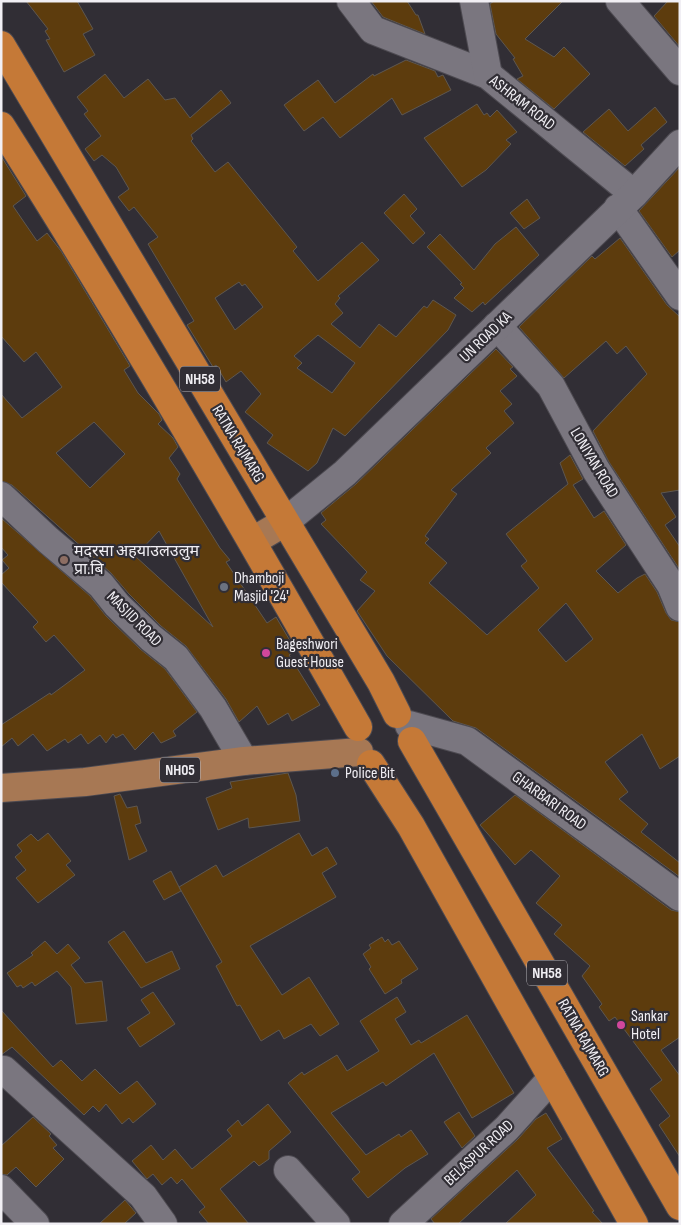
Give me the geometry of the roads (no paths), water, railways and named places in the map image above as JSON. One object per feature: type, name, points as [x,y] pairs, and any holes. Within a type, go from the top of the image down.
[{"type":"highway","name":"RATNA RAJMARG","points":[[1,45],[381,682],[680,1206]]},
{"type":"highway","name":"NH58","points":[[1,126],[98,278],[252,542],[363,748],[411,826],[634,1224]]},
{"type":"highway","points":[[388,711],[406,727],[410,750],[398,764],[380,767],[363,748],[370,714],[388,711]]},
{"type":"main road","points":[[252,542],[285,522]]},
{"type":"main road","name":"NH05","points":[[1,788],[85,782],[244,761],[363,748]]},
{"type":"street","name":"ASHRAM ROAD","points":[[351,1],[373,30],[488,75],[626,201],[680,296]]},
{"type":"street","points":[[474,1],[488,75]]},
{"type":"street","points":[[620,1],[680,71]]},
{"type":"street","name":"UN ROAD KA","points":[[285,522],[346,473],[626,201],[680,144]]},
{"type":"street","name":"LONIYAN ROAD","points":[[498,326],[551,386],[596,470],[671,585],[680,607]]},
{"type":"street","name":"MASJID ROAD","points":[[1,496],[48,540],[101,585],[117,605],[151,638],[176,658],[213,708],[244,761]]},
{"type":"street","name":"GHARBARI ROAD","points":[[406,727],[467,741],[680,897]]},
{"type":"street","points":[[4,1070],[143,1196],[163,1224]]},
{"type":"street","name":"BELASPUR ROAD","points":[[403,1224],[507,1128],[552,1078]]},
{"type":"street","points":[[288,1170],[336,1224]]},
{"type":"street","points":[[1,1189],[34,1224]]},
{"type":"place","name":"मदरसा अहयाउलउलुम प्रा.बि","points":[[64,560]]},
{"type":"place","name":"Dhamboji Masjid '24'","points":[[224,587]]},
{"type":"place","name":"Bageshwori Guest House","points":[[266,653]]},
{"type":"place","name":"Police Bit","points":[[335,773]]},
{"type":"place","name":"Sankar Hotel","points":[[621,1025]]}]
